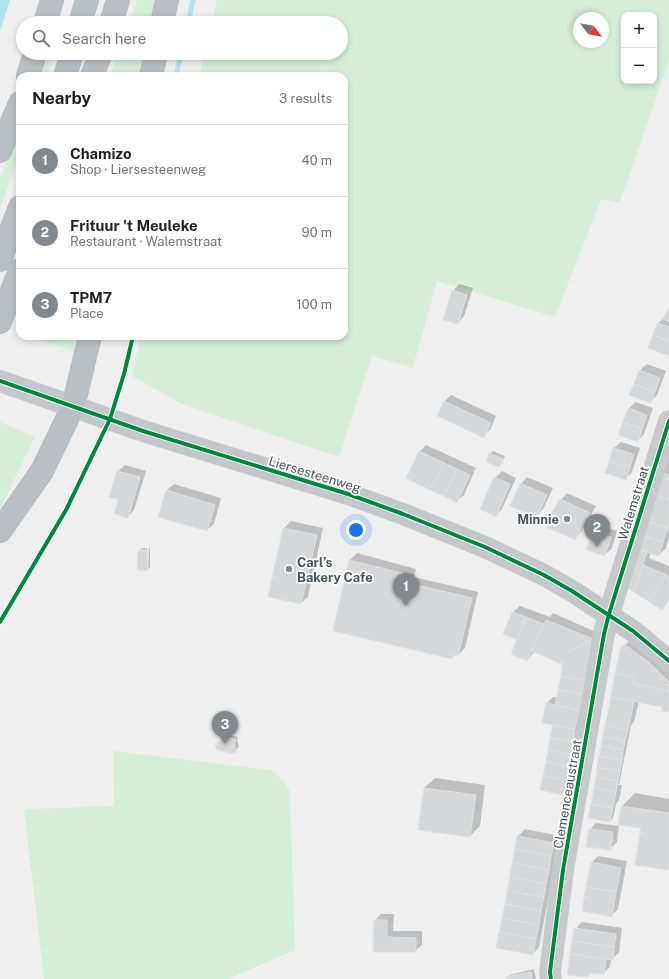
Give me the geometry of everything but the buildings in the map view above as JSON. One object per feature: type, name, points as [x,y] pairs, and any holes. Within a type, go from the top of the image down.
[{"type":"highway","points":[[47,16],[52,0]]},
{"type":"highway","points":[[82,16],[87,0]]},
{"type":"highway","points":[[113,16],[118,0]]},
{"type":"highway","points":[[164,16],[167,0]]},
{"type":"highway","points":[[29,72],[34,60]]},
{"type":"highway","points":[[66,72],[70,60]]},
{"type":"highway","points":[[94,72],[98,60]]},
{"type":"highway","points":[[152,72],[154,60]]},
{"type":"highway","points":[[0,151],[16,113]]},
{"type":"highway","points":[[0,260],[16,218]]},
{"type":"highway","points":[[0,322],[16,280]]},
{"type":"highway","points":[[0,531],[42,471],[73,407],[89,340]]},
{"type":"main road","name":"Liersesteenweg","points":[[0,380],[73,407],[215,454],[348,494],[485,547],[544,575],[608,614],[633,631],[669,661]]},
{"type":"street","name":"Walemstraat","points":[[608,614],[669,421]]},
{"type":"street","name":"Clemenceaustraat","points":[[551,979],[550,972],[564,870],[608,614]]},
{"type":"green space","points":[[137,0],[156,0],[153,16],[131,16]]},
{"type":"green space","points":[[217,0],[669,0],[669,61],[620,202],[601,200],[555,317],[437,281],[413,368],[372,356],[339,457],[182,404],[132,376],[140,340],[348,340],[348,72],[200,72],[203,60],[348,60],[348,16],[214,16]]},
{"type":"green space","points":[[40,60],[53,60],[48,72],[36,72]]},
{"type":"green space","points":[[116,60],[142,60],[140,72],[111,72]]},
{"type":"green space","points":[[16,136],[16,164],[0,209],[0,177]]},
{"type":"green space","points":[[41,340],[75,340],[73,351]]},
{"type":"green space","points":[[0,422],[35,437],[0,509]]},
{"type":"green space","points":[[113,751],[271,770],[284,782],[290,792],[295,950],[228,979],[44,979],[24,809],[114,806]]},
{"type":"water","points":[[0,0],[10,0],[0,31]]},
{"type":"waterway","points":[[190,16],[193,0]]},
{"type":"waterway","points":[[177,72],[179,60]]},
{"type":"cycle path","points":[[0,622],[66,510],[110,419],[124,374],[132,340]]},
{"type":"cycle path","points":[[0,381],[143,431],[348,494],[485,547],[544,575],[572,591],[633,631],[669,661]]},
{"type":"cycle path","points":[[551,979],[550,972],[563,870],[604,634],[669,421]]},
{"type":"place","name":"Minnie","points":[[567,519]]},
{"type":"place","name":"Frituur 't Meuleke","points":[[597,547]]},
{"type":"place","name":"Carl’s Bakery Cafe","points":[[289,569]]},
{"type":"place","name":"Chamizo","points":[[406,606]]},
{"type":"place","name":"TPM7","points":[[225,744]]}]
